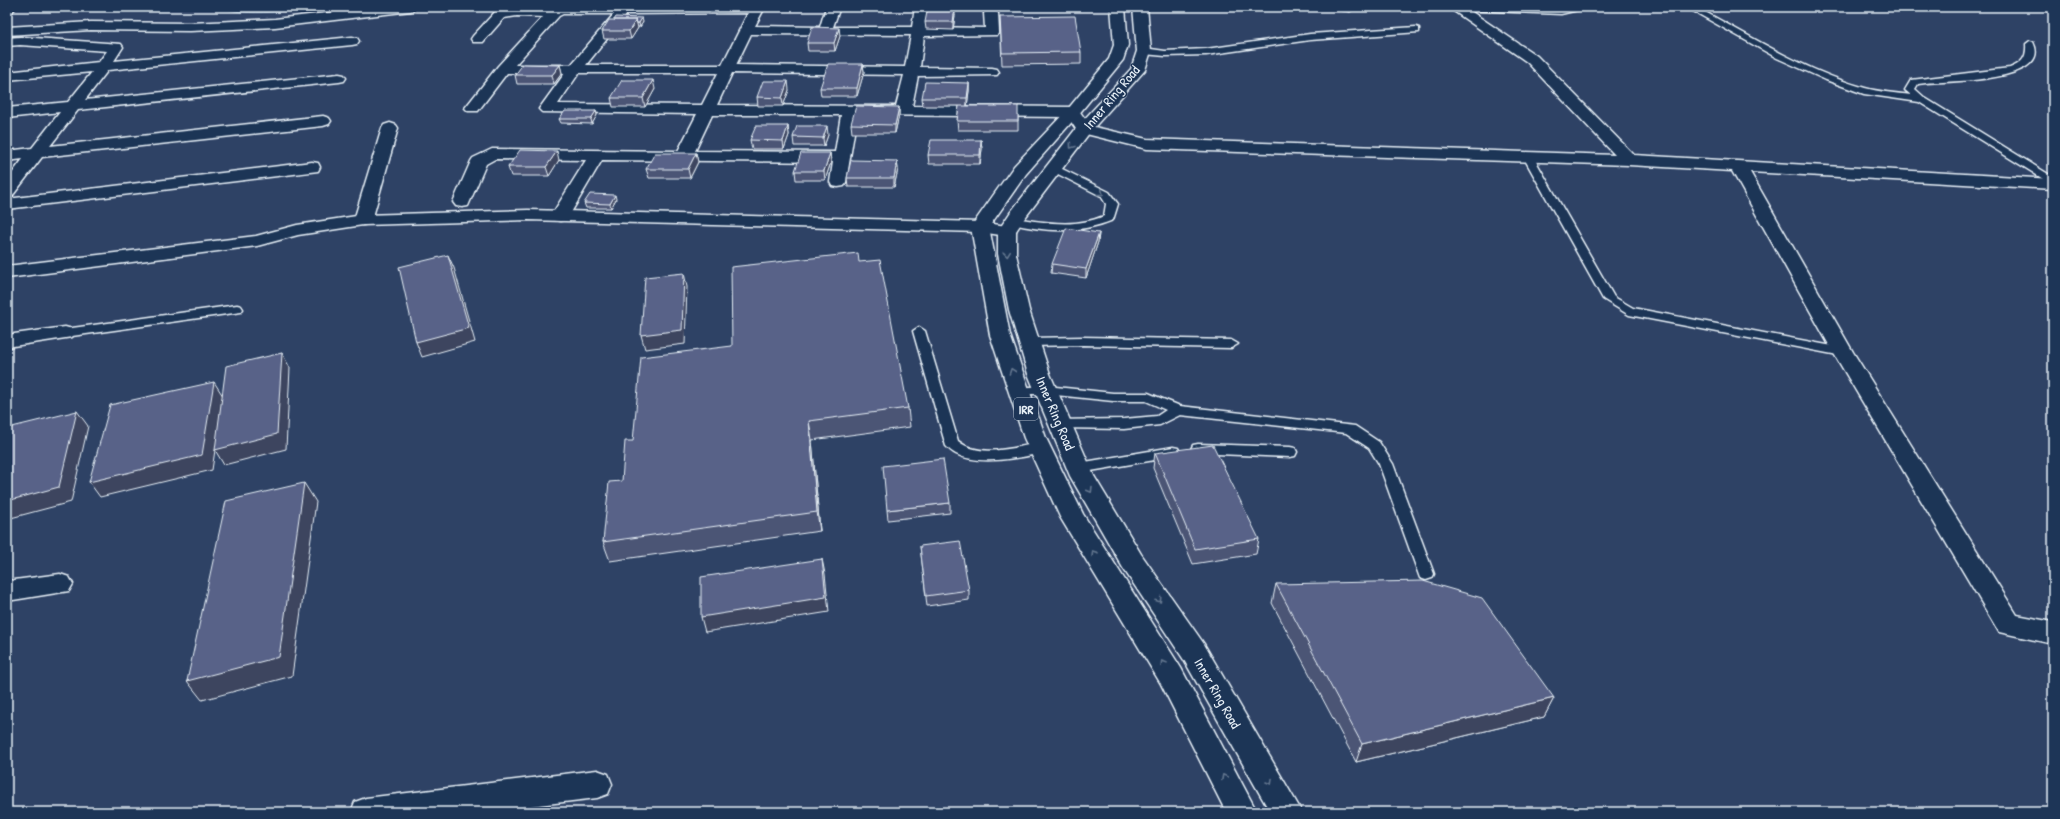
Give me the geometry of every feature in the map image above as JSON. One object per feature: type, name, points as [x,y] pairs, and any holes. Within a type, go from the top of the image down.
[{"type":"main road","points":[[7,31],[91,26],[190,27],[275,23],[411,7]]},
{"type":"main road","points":[[825,31],[833,7]]},
{"type":"main road","points":[[904,111],[922,7]]},
{"type":"main road","name":"Inner Ring Road","points":[[1118,7],[1121,45],[1116,60],[1078,120],[1054,168],[1010,226],[1007,254],[1019,310],[1029,342],[1046,390],[1079,468],[1132,561],[1194,652],[1287,812]]},
{"type":"main road","name":"Inner Ring Road","points":[[1140,7],[1144,51],[1138,70],[1020,170],[980,227],[1000,335],[1040,448],[1072,517],[1171,676],[1242,812]]},
{"type":"main road","points":[[1455,7],[1532,59],[1629,160]]},
{"type":"main road","points":[[1470,7],[1562,10],[1573,7]]},
{"type":"main road","points":[[478,39],[500,15],[517,12],[554,13],[562,10],[757,8],[684,156]]},
{"type":"main road","points":[[624,9],[575,69],[547,108],[904,111],[1078,120],[1147,144],[1529,158],[1629,160],[2053,183]]},
{"type":"main road","points":[[474,108],[503,69],[554,13]]},
{"type":"main road","points":[[746,30],[992,32],[991,13]]},
{"type":"main road","points":[[7,42],[20,41],[116,47],[104,66],[71,106],[7,191]]},
{"type":"main road","points":[[7,76],[352,41]]},
{"type":"main road","points":[[503,69],[912,70],[992,72]]},
{"type":"main road","points":[[7,113],[339,78]]},
{"type":"main road","points":[[838,182],[850,110]]},
{"type":"main road","points":[[7,156],[323,120]]},
{"type":"main road","points":[[363,220],[390,128]]},
{"type":"main road","points":[[462,202],[479,161],[492,154],[842,157]]},
{"type":"main road","points":[[560,216],[597,155]]},
{"type":"main road","points":[[1738,166],[1843,352],[2008,624],[2053,633]]},
{"type":"main road","points":[[7,204],[312,167]]},
{"type":"main road","points":[[7,272],[257,241],[297,230],[363,220],[528,215],[980,227],[1010,226]]},
{"type":"main road","points":[[7,262],[257,229],[297,230]]},
{"type":"main road","points":[[7,340],[65,333]]},
{"type":"main road","points":[[7,591],[60,584]]},
{"type":"main road","points":[[366,812],[597,784]]},
{"type":"lane","points":[[1690,7],[1780,56],[1829,78],[1864,91],[1922,100]]},
{"type":"lane","points":[[1144,51],[1165,54],[1188,54],[1310,37],[1416,30]]},
{"type":"lane","points":[[2030,44],[2031,56],[2025,65],[2010,71],[1930,78],[1914,82],[1910,90],[1922,100],[2053,183]]},
{"type":"lane","points":[[1529,158],[1609,299],[1628,311],[1843,352]]},
{"type":"lane","points":[[1010,226],[1083,227],[1098,224],[1109,218],[1112,204],[1105,194],[1054,168]]},
{"type":"lane","points":[[65,333],[237,309]]},
{"type":"lane","points":[[919,330],[949,430],[951,443],[961,450],[980,454],[998,454],[1040,448]]},
{"type":"lane","points":[[1029,342],[1083,341],[1231,344]]},
{"type":"lane","points":[[1020,391],[1046,390],[1113,397],[1148,397],[1178,410],[1350,429],[1374,445],[1386,464],[1426,574]]},
{"type":"lane","points":[[1060,423],[1124,424],[1160,420],[1178,410]]},
{"type":"lane","points":[[1079,468],[1175,451],[1198,449],[1290,452]]},
{"type":"water","points":[[221,7],[323,7],[257,13],[231,10]]},
{"type":"building","points":[[928,7],[955,7],[953,22],[925,22]]},
{"type":"building","points":[[1075,16],[1081,52],[1002,53],[1000,17]]},
{"type":"building","points":[[616,17],[642,18],[639,23],[637,23],[636,20],[614,20]]},
{"type":"building","points":[[609,20],[636,20],[629,31],[602,31]]},
{"type":"building","points":[[812,27],[839,28],[834,43],[807,43]]},
{"type":"building","points":[[523,64],[560,65],[552,75],[515,75]]},
{"type":"building","points":[[828,64],[863,64],[857,88],[820,88]]},
{"type":"building","points":[[622,80],[653,80],[643,98],[611,98]]},
{"type":"building","points":[[763,81],[788,81],[782,98],[757,97]]},
{"type":"building","points":[[925,82],[969,83],[967,98],[922,98]]},
{"type":"building","points":[[856,106],[899,107],[895,125],[851,124]]},
{"type":"building","points":[[959,106],[1018,106],[1018,121],[957,121]]},
{"type":"building","points":[[565,111],[596,111],[591,119],[559,119]]},
{"type":"building","points":[[756,126],[788,126],[783,141],[750,140]]},
{"type":"building","points":[[797,126],[827,126],[823,138],[793,137]]},
{"type":"building","points":[[931,140],[981,140],[980,155],[928,155]]},
{"type":"building","points":[[520,150],[557,151],[546,167],[508,167]]},
{"type":"building","points":[[655,153],[696,153],[688,169],[646,169]]},
{"type":"building","points":[[801,153],[830,153],[824,171],[795,171]]},
{"type":"building","points":[[851,160],[897,161],[894,178],[847,178]]},
{"type":"building","points":[[590,194],[615,195],[610,204],[584,203]]},
{"type":"building","points":[[1066,228],[1099,233],[1086,269],[1052,264]]},
{"type":"building","points":[[858,253],[859,262],[880,260],[908,408],[809,421],[817,512],[603,542],[609,482],[622,481],[625,441],[633,441],[641,357],[732,346],[731,267]]},
{"type":"building","points":[[448,255],[469,328],[416,342],[399,267]]},
{"type":"building","points":[[684,273],[682,330],[641,335],[645,277]]},
{"type":"building","points":[[282,353],[277,434],[215,450],[226,366]]},
{"type":"building","points":[[214,382],[202,455],[89,482],[110,405]]},
{"type":"building","points":[[77,411],[59,487],[7,501],[8,428]]},
{"type":"building","points":[[1213,445],[1259,539],[1195,549],[1155,453]]},
{"type":"building","points":[[943,459],[950,503],[887,510],[883,466]]},
{"type":"building","points":[[304,483],[279,657],[187,681],[226,501]]},
{"type":"building","points":[[960,541],[969,590],[926,596],[920,546]]},
{"type":"building","points":[[822,559],[826,597],[701,617],[701,577]]},
{"type":"building","points":[[1423,581],[1482,598],[1554,698],[1362,744],[1276,584]]}]
